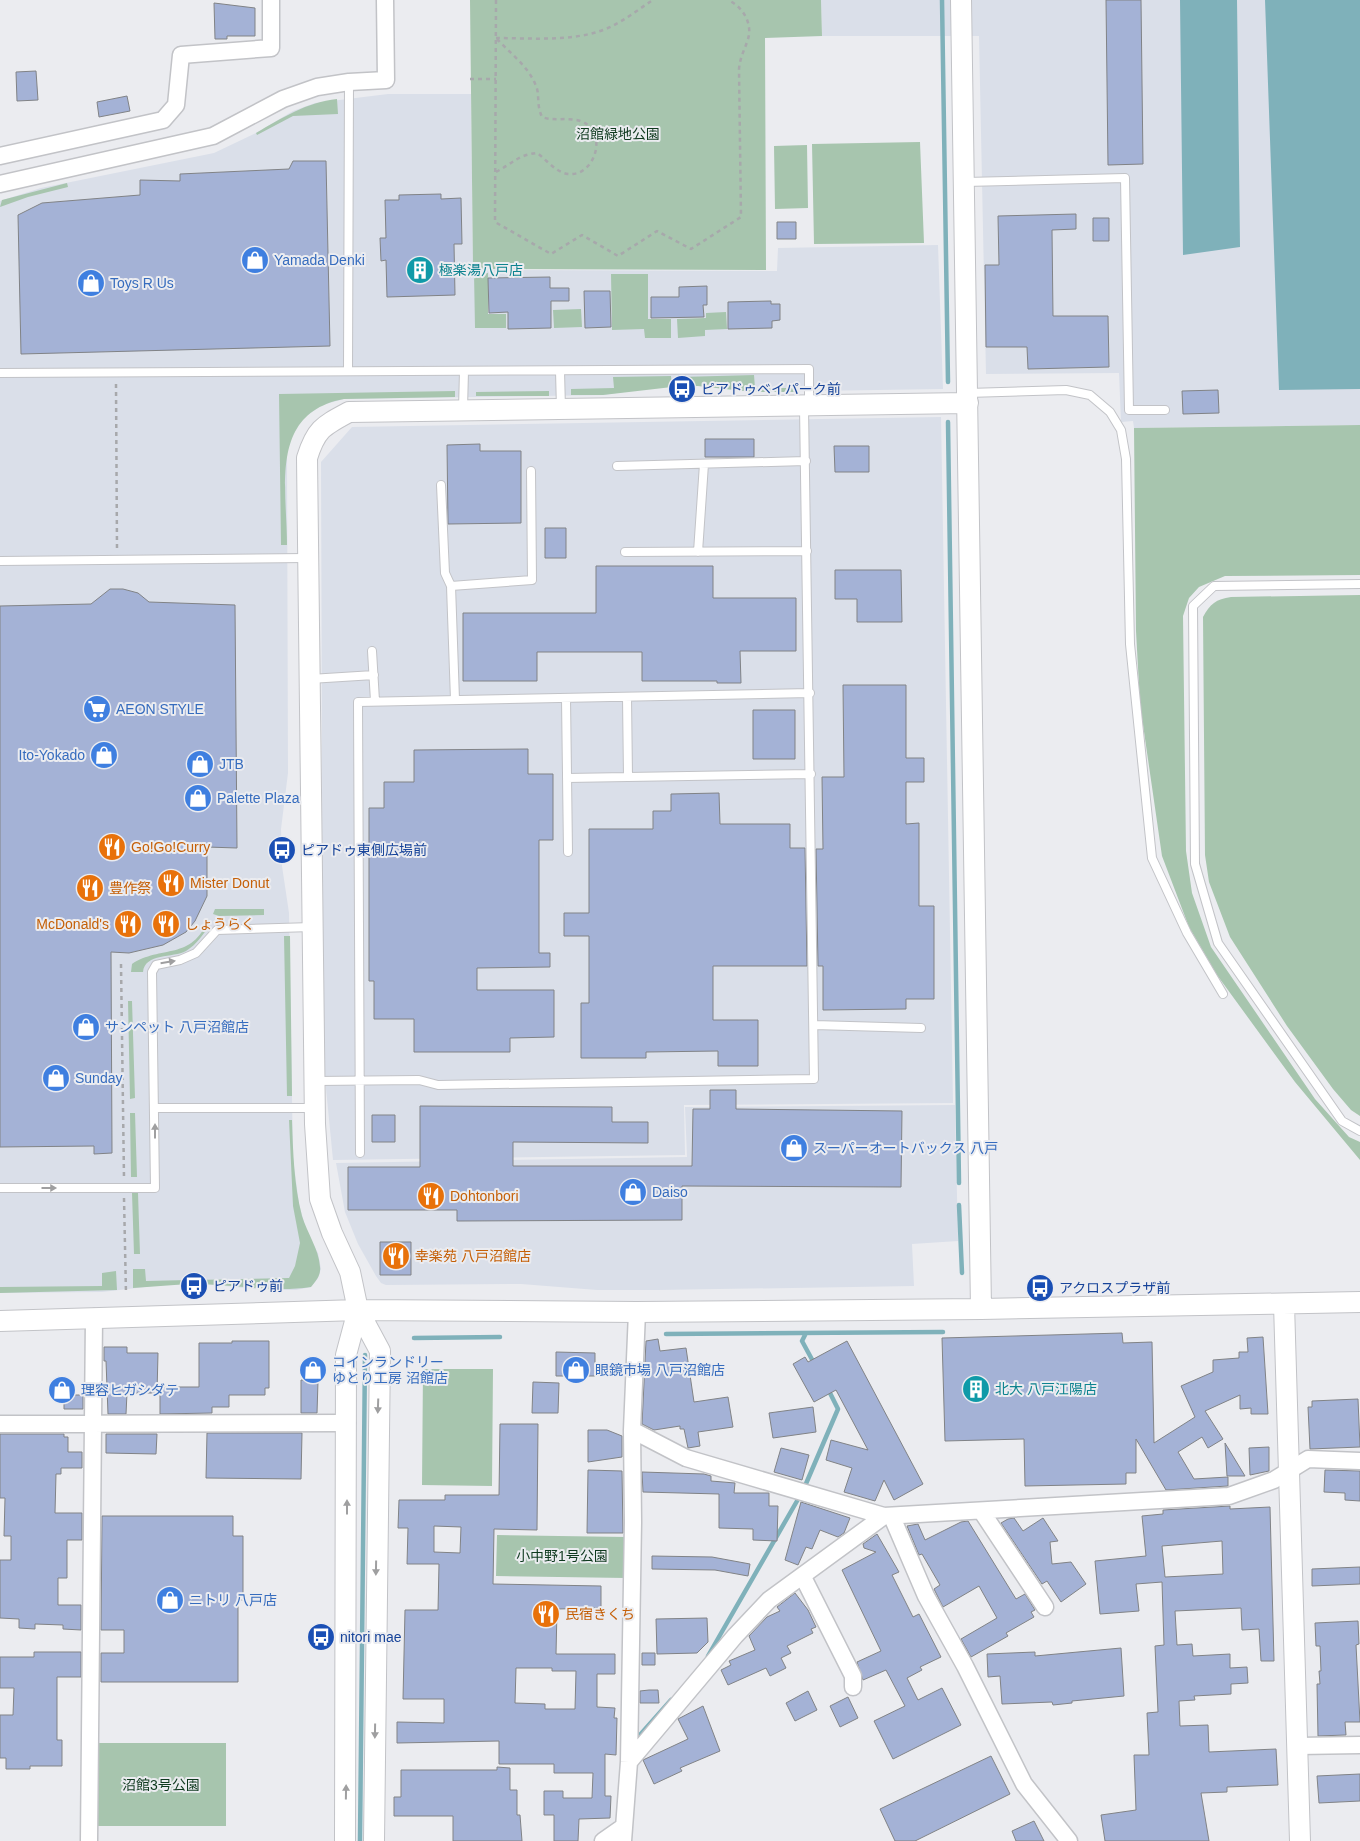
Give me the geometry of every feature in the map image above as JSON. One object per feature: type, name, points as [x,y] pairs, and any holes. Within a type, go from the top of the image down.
[{"type":"street","points":[[0,156],[163,120],[176,105],[181,55],[271,48],[270,0]]},
{"type":"street","points":[[0,184],[213,136],[283,99],[317,87],[349,82],[386,80],[386,0]]},
{"type":"street","points":[[961,0],[981,1309]]},
{"type":"street","points":[[374,1841],[380,1351],[358,1310],[350,1272],[332,1233],[320,1199],[314,1108],[307,458],[314,438],[326,424],[350,412],[807,407],[968,398]]},
{"type":"street","points":[[0,1321],[358,1310],[636,1312],[981,1309],[1360,1302]]},
{"type":"street","points":[[1284,1304],[1291,1470],[1300,1841]]},
{"type":"street","points":[[345,1841],[346,1354],[358,1310]]},
{"type":"street","points":[[603,1841],[623,1834],[629,1762],[633,1522],[632,1430],[636,1312]]},
{"type":"street","points":[[89,1841],[94,1317]]},
{"type":"street","points":[[0,1424],[347,1423]]},
{"type":"street","points":[[632,1430],[686,1458],[888,1517],[1229,1496],[1274,1480],[1308,1459],[1360,1461]]},
{"type":"street","points":[[982,1512],[1045,1608]]},
{"type":"street","points":[[629,1762],[734,1636],[769,1600],[888,1517]]},
{"type":"street","points":[[888,1517],[926,1596],[965,1666],[1024,1784],[1070,1841]]},
{"type":"street","points":[[803,1577],[853,1676],[853,1687]]},
{"type":"street","points":[[1298,1746],[1360,1745]]},
{"type":"lane","points":[[348,372],[349,82]]},
{"type":"lane","points":[[963,182],[1125,178],[1129,410],[1165,410]]},
{"type":"lane","points":[[0,373],[809,369],[806,461],[814,1078],[438,1085],[419,1080],[314,1082]]},
{"type":"lane","points":[[560,370],[561,410]]},
{"type":"lane","points":[[463,412],[464,371]]},
{"type":"lane","points":[[968,398],[1066,390],[1090,396],[1110,412],[1121,430],[1126,459],[1130,644],[1152,858],[1187,933],[1223,994]]},
{"type":"lane","points":[[617,466],[806,461]]},
{"type":"lane","points":[[698,552],[704,464]]},
{"type":"lane","points":[[451,586],[532,580],[531,471]]},
{"type":"lane","points":[[441,485],[445,573],[451,586],[455,700]]},
{"type":"lane","points":[[626,552],[807,551]]},
{"type":"lane","points":[[0,561],[309,558]]},
{"type":"lane","points":[[1360,584],[1214,586],[1194,606],[1194,616],[1195,864],[1218,943],[1342,1121],[1360,1131]]},
{"type":"lane","points":[[372,651],[375,702]]},
{"type":"lane","points":[[310,679],[374,675]]},
{"type":"lane","points":[[360,1153],[358,702],[810,693]]},
{"type":"lane","points":[[627,697],[628,777]]},
{"type":"lane","points":[[566,698],[568,852]]},
{"type":"lane","points":[[567,778],[811,774]]},
{"type":"lane","points":[[0,1188],[155,1188],[152,972],[156,965],[180,960],[196,953],[217,930],[312,927]]},
{"type":"lane","points":[[814,1025],[921,1028]]},
{"type":"lane","points":[[154,1108],[314,1108]]},
{"type":"path","points":[[496,0],[495,222],[551,254],[582,235],[618,256],[657,231],[691,249],[741,217],[738,68],[749,37],[747,18],[741,9],[728,0]]},
{"type":"path","points":[[496,38],[557,37],[603,30],[623,21],[653,0]]},
{"type":"path","points":[[496,38],[529,73],[537,87],[537,106],[542,117],[551,120],[568,118],[585,123],[593,131],[597,146],[593,162],[581,171],[569,174],[555,169],[536,153],[521,155],[496,173]]},
{"type":"path","points":[[470,79],[496,79]]},
{"type":"path","points":[[116,373],[117,560]]},
{"type":"path","points":[[121,964],[126,1294]]},
{"type":"shaded area","points":[[821,0],[1360,0],[1360,425],[1134,428],[1133,421],[1121,422],[1119,373],[986,374],[979,36],[822,36]]},
{"type":"shaded area","points":[[388,94],[471,94],[473,270],[777,271],[778,248],[938,245],[943,389],[753,392],[698,386],[659,387],[603,395],[344,399],[322,405],[302,419],[289,441],[287,451],[288,773],[281,829],[282,866],[289,913],[293,1158],[299,1204],[307,1233],[318,1253],[321,1269],[318,1278],[311,1287],[296,1290],[264,1290],[205,1284],[162,1285],[102,1292],[0,1293],[0,201],[41,188],[214,153],[256,133],[293,111],[315,103]]},
{"type":"shaded area","points":[[941,417],[953,1103],[684,1105],[685,1155],[333,1160],[323,1058],[321,462],[352,427]]},
{"type":"shaded area","points":[[955,1105],[958,1241],[912,1244],[914,1286],[597,1290],[521,1284],[386,1285],[381,1283],[376,1276],[358,1244],[345,1212],[336,1163],[687,1157],[685,1107]]},
{"type":"green space","name":"沼館緑地公園","points":[[470,0],[821,0],[822,36],[765,38],[766,270],[473,269]]},
{"type":"green space","points":[[337,99],[338,114],[293,116],[257,135],[256,133],[305,107]]},
{"type":"green space","points":[[920,142],[924,243],[814,244],[812,144]]},
{"type":"green space","points":[[807,145],[808,208],[775,209],[774,146]]},
{"type":"green space","points":[[67,183],[68,187],[28,197],[0,207],[2,200]]},
{"type":"green space","points":[[474,273],[488,273],[488,314],[506,314],[506,328],[475,328]]},
{"type":"green space","points":[[611,274],[648,274],[648,319],[671,319],[671,338],[645,338],[644,329],[612,330]]},
{"type":"green space","points":[[581,309],[582,327],[554,328],[553,310]]},
{"type":"green space","points":[[726,312],[727,329],[705,330],[705,336],[678,338],[677,319],[706,318],[706,313]]},
{"type":"green space","points":[[754,375],[755,388],[797,388],[797,392],[753,392],[681,386],[680,377]]},
{"type":"green space","points":[[671,376],[672,387],[603,395],[571,395],[571,389],[614,388],[613,377]]},
{"type":"green space","points":[[455,391],[455,397],[344,399],[320,407],[303,420],[293,436],[287,456],[285,500],[287,545],[281,545],[279,394]]},
{"type":"green space","points":[[549,391],[549,396],[476,396],[476,392]]},
{"type":"green space","points":[[1360,425],[1360,575],[1225,576],[1199,587],[1189,598],[1183,616],[1186,851],[1192,893],[1211,947],[1315,1099],[1349,1137],[1360,1142],[1360,1160],[1295,1082],[1217,975],[1189,927],[1162,856],[1140,704],[1136,631],[1134,428]]},
{"type":"green space","points":[[1360,595],[1360,1116],[1351,1110],[1333,1089],[1287,1026],[1230,937],[1209,882],[1205,855],[1203,617],[1214,603],[1231,597]]},
{"type":"green space","points":[[215,909],[264,909],[264,915],[219,916],[213,914]]},
{"type":"green space","points":[[208,919],[210,924],[205,932],[186,951],[154,959],[145,966],[143,972],[131,972],[132,964],[143,958],[185,947],[194,941],[202,932]]},
{"type":"green space","points":[[284,936],[290,936],[292,1096],[287,1096]]},
{"type":"green space","points":[[128,1001],[132,1001],[135,1098],[130,1099]]},
{"type":"green space","points":[[130,1113],[135,1113],[137,1177],[131,1177]]},
{"type":"green space","points":[[289,1120],[292,1120],[294,1168],[299,1204],[319,1260],[320,1273],[318,1278],[311,1287],[296,1289],[194,1284],[195,1280],[289,1278],[295,1266],[300,1243],[293,1206]]},
{"type":"green space","points":[[132,1193],[138,1193],[140,1254],[134,1254]]},
{"type":"green space","points":[[133,1269],[145,1269],[146,1281],[188,1280],[188,1284],[133,1288]]},
{"type":"green space","points":[[116,1271],[117,1290],[0,1293],[0,1287],[102,1286],[102,1273]]},
{"type":"green space","points":[[423,1369],[493,1369],[492,1486],[422,1485]]},
{"type":"green space","name":"小中野1号公園","points":[[497,1535],[627,1537],[626,1578],[496,1576]]},
{"type":"green space","name":"沼館3号公園","points":[[96,1743],[226,1743],[226,1826],[95,1826]]},
{"type":"water","points":[[1180,0],[1237,0],[1240,247],[1183,255]]},
{"type":"water","points":[[1265,0],[1360,0],[1360,389],[1279,390]]},
{"type":"building","points":[[1106,0],[1141,0],[1143,164],[1108,165]]},
{"type":"building","points":[[214,3],[255,8],[255,36],[227,36],[227,39],[215,39]]},
{"type":"building","points":[[36,71],[38,100],[17,101],[16,72]]},
{"type":"building","points":[[127,96],[130,111],[99,117],[97,102]]},
{"type":"building","points":[[293,161],[326,161],[330,346],[21,354],[18,215],[42,203],[140,195],[140,180],[180,181],[180,174],[289,169]]},
{"type":"building","name":"極楽湯八戸店","points":[[441,194],[441,199],[461,198],[462,244],[454,244],[455,295],[387,297],[386,260],[381,261],[380,238],[386,238],[385,200],[399,200],[399,195]]},
{"type":"building","points":[[1076,214],[1076,229],[1052,230],[1053,316],[1108,316],[1109,367],[1028,369],[1027,347],[986,347],[985,265],[999,265],[998,216]]},
{"type":"building","points":[[1093,218],[1109,218],[1109,241],[1093,241]]},
{"type":"building","points":[[777,222],[796,222],[796,239],[777,239]]},
{"type":"building","points":[[550,277],[550,288],[569,288],[569,301],[551,301],[551,328],[508,329],[508,312],[489,313],[488,278]]},
{"type":"building","points":[[707,286],[707,305],[703,305],[704,317],[651,318],[651,297],[679,297],[679,287]]},
{"type":"building","points":[[584,291],[610,291],[611,327],[585,328]]},
{"type":"building","points":[[771,301],[771,304],[780,304],[780,320],[772,321],[772,328],[728,329],[728,302]]},
{"type":"building","points":[[1218,390],[1219,413],[1183,414],[1182,391]]},
{"type":"building","points":[[705,439],[754,439],[754,457],[705,457]]},
{"type":"building","points":[[480,444],[480,451],[521,451],[521,523],[448,524],[447,445]]},
{"type":"building","points":[[834,446],[869,446],[869,472],[835,472]]},
{"type":"building","points":[[545,528],[566,528],[566,558],[545,558]]},
{"type":"building","points":[[596,566],[713,566],[713,598],[796,598],[796,651],[740,651],[741,683],[717,683],[717,681],[642,681],[642,652],[537,652],[537,681],[463,681],[463,613],[596,613]]},
{"type":"building","points":[[835,570],[901,570],[902,622],[857,622],[857,599],[835,599]]},
{"type":"building","points":[[110,589],[123,589],[138,593],[149,602],[235,605],[237,848],[207,847],[207,896],[195,921],[186,932],[163,945],[129,953],[111,952],[112,1153],[94,1154],[94,1146],[0,1147],[0,606],[91,604]]},
{"type":"building","points":[[843,685],[906,685],[906,758],[924,758],[924,782],[906,782],[906,824],[919,823],[919,906],[934,906],[934,999],[906,999],[906,1009],[823,1010],[823,966],[818,966],[816,849],[823,849],[822,777],[844,777]]},
{"type":"building","points":[[753,710],[795,710],[795,759],[753,759]]},
{"type":"building","points":[[528,749],[528,774],[553,774],[553,840],[539,840],[539,953],[550,953],[550,967],[477,968],[477,990],[554,990],[554,1037],[510,1038],[510,1052],[414,1052],[414,1019],[374,1019],[374,981],[369,981],[369,808],[384,808],[384,782],[414,782],[414,750]]},
{"type":"building","points":[[719,793],[720,824],[790,824],[790,848],[805,848],[807,966],[713,966],[713,1020],[758,1020],[758,1066],[718,1066],[718,1051],[646,1052],[646,1058],[581,1058],[581,1003],[589,1003],[589,936],[564,936],[564,913],[589,913],[589,829],[653,829],[653,811],[671,811],[671,794]]},
{"type":"building","points":[[710,1090],[736,1090],[736,1109],[902,1111],[901,1187],[682,1186],[682,1220],[457,1221],[457,1210],[348,1210],[348,1167],[420,1167],[420,1106],[612,1107],[612,1122],[648,1122],[648,1143],[513,1142],[513,1166],[692,1166],[693,1109],[710,1109]]},
{"type":"building","points":[[372,1115],[395,1115],[395,1142],[372,1142]]},
{"type":"building","points":[[380,1242],[411,1242],[411,1275],[380,1275]]},
{"type":"building","points":[[1122,1333],[1123,1343],[1152,1342],[1154,1443],[1195,1417],[1181,1386],[1213,1372],[1213,1360],[1239,1358],[1239,1352],[1248,1352],[1247,1338],[1263,1337],[1268,1414],[1251,1414],[1251,1408],[1240,1409],[1240,1395],[1205,1411],[1223,1439],[1208,1448],[1202,1437],[1178,1452],[1194,1479],[1228,1477],[1228,1486],[1166,1490],[1136,1439],[1136,1473],[1126,1473],[1126,1484],[1025,1486],[1024,1439],[945,1441],[942,1338]]},
{"type":"building","points":[[658,1339],[660,1351],[686,1348],[694,1402],[728,1397],[733,1427],[698,1432],[700,1446],[688,1448],[684,1429],[680,1429],[680,1426],[654,1430],[642,1424],[646,1341]]},
{"type":"building","points":[[232,1341],[269,1341],[269,1388],[265,1388],[265,1395],[229,1395],[229,1407],[212,1407],[212,1413],[160,1414],[160,1387],[199,1387],[199,1343],[232,1343]]},
{"type":"building","points":[[847,1341],[923,1484],[894,1500],[884,1480],[875,1501],[844,1492],[852,1468],[826,1460],[831,1440],[868,1450],[836,1390],[814,1402],[793,1364],[805,1357],[808,1362]]},
{"type":"building","points":[[104,1347],[127,1347],[127,1353],[158,1353],[157,1393],[127,1393],[126,1414],[108,1414]]},
{"type":"building","points":[[556,1352],[595,1353],[595,1376],[556,1376]]},
{"type":"building","points":[[301,1380],[318,1381],[317,1413],[301,1413]]},
{"type":"building","points":[[533,1382],[559,1383],[558,1413],[532,1413]]},
{"type":"building","points":[[64,1395],[83,1395],[83,1409],[64,1409]]},
{"type":"building","points":[[1358,1399],[1360,1447],[1310,1449],[1308,1407],[1312,1407],[1312,1401]]},
{"type":"building","points":[[813,1407],[816,1432],[773,1438],[769,1413]]},
{"type":"building","points":[[500,1424],[538,1424],[537,1530],[494,1529],[493,1584],[601,1586],[601,1608],[557,1609],[556,1654],[615,1654],[615,1674],[597,1674],[597,1707],[615,1708],[614,1718],[617,1718],[616,1755],[605,1754],[605,1796],[611,1796],[610,1818],[579,1819],[578,1841],[554,1841],[554,1815],[544,1815],[544,1791],[563,1791],[563,1798],[592,1798],[593,1773],[554,1773],[554,1764],[499,1764],[499,1741],[397,1743],[397,1722],[444,1723],[444,1699],[403,1699],[405,1610],[438,1610],[439,1564],[407,1564],[408,1528],[398,1528],[399,1500],[445,1500],[445,1495],[499,1495]],"holes":[[[434,1526],[461,1527],[460,1553],[434,1552]],[[516,1668],[552,1668],[552,1671],[576,1671],[575,1709],[545,1709],[545,1704],[515,1703]]]},
{"type":"building","points":[[588,1430],[607,1430],[622,1436],[622,1457],[588,1462]]},
{"type":"building","points":[[207,1433],[302,1433],[301,1479],[206,1478]]},
{"type":"building","points":[[0,1434],[64,1434],[64,1437],[68,1437],[68,1452],[82,1452],[82,1468],[61,1468],[61,1474],[56,1474],[55,1513],[82,1513],[82,1540],[67,1540],[67,1578],[58,1578],[58,1605],[81,1605],[81,1630],[63,1629],[63,1625],[35,1624],[35,1629],[19,1628],[19,1619],[0,1618],[0,1560],[11,1560],[11,1536],[4,1536],[5,1498],[0,1498]]},
{"type":"building","points":[[106,1434],[157,1434],[156,1454],[106,1453]]},
{"type":"building","points":[[1225,1443],[1245,1476],[1227,1476]]},
{"type":"building","points":[[1269,1447],[1269,1471],[1250,1475],[1249,1448]]},
{"type":"building","points":[[781,1448],[809,1455],[802,1480],[774,1472]]},
{"type":"building","points":[[588,1470],[622,1471],[623,1533],[587,1533]]},
{"type":"building","points":[[1325,1470],[1360,1471],[1360,1501],[1345,1500],[1345,1493],[1324,1492]]},
{"type":"building","points":[[642,1472],[704,1474],[711,1476],[711,1481],[735,1483],[734,1493],[769,1493],[769,1506],[778,1506],[777,1541],[753,1540],[753,1529],[719,1528],[719,1494],[643,1492]]},
{"type":"building","points":[[801,1502],[850,1518],[844,1533],[838,1537],[820,1530],[812,1549],[806,1547],[798,1565],[785,1560]]},
{"type":"building","points":[[1230,1506],[1230,1509],[1270,1507],[1274,1661],[1261,1661],[1259,1629],[1242,1630],[1241,1608],[1175,1611],[1177,1645],[1192,1644],[1193,1656],[1230,1654],[1230,1668],[1247,1667],[1248,1683],[1231,1684],[1231,1694],[1194,1696],[1195,1700],[1179,1701],[1180,1726],[1208,1725],[1209,1752],[1276,1749],[1278,1785],[1227,1787],[1227,1792],[1201,1793],[1209,1841],[1105,1841],[1101,1815],[1136,1810],[1134,1755],[1149,1755],[1147,1713],[1158,1712],[1155,1646],[1164,1645],[1162,1582],[1136,1584],[1139,1611],[1100,1614],[1095,1561],[1146,1556],[1142,1516],[1163,1514],[1163,1510]],"holes":[[[1222,1541],[1223,1574],[1165,1577],[1162,1546]]]},
{"type":"building","points":[[102,1516],[233,1516],[233,1536],[243,1536],[243,1600],[238,1600],[238,1682],[101,1682],[101,1653],[124,1653],[124,1630],[101,1630]]},
{"type":"building","points":[[1014,1518],[1023,1531],[1043,1518],[1058,1541],[1050,1542],[1052,1564],[1071,1562],[1086,1584],[1061,1602],[1047,1581],[1042,1584],[1001,1523]]},
{"type":"building","points":[[968,1521],[1016,1599],[1025,1594],[1035,1610],[1031,1612],[1034,1617],[1006,1633],[1008,1636],[971,1657],[961,1639],[997,1618],[979,1586],[943,1607],[934,1589],[940,1585],[922,1554],[919,1555],[907,1526],[918,1524],[925,1540],[961,1522]]},
{"type":"building","points":[[877,1534],[899,1572],[892,1575],[913,1617],[919,1614],[941,1657],[920,1667],[922,1670],[907,1678],[918,1700],[942,1688],[961,1725],[893,1759],[874,1721],[905,1706],[886,1670],[863,1680],[857,1662],[881,1651],[842,1570],[876,1552],[864,1548],[863,1544]]},
{"type":"building","points":[[652,1556],[712,1557],[750,1564],[748,1576],[715,1570],[652,1569]]},
{"type":"building","points":[[1360,1567],[1360,1584],[1312,1586],[1312,1569]]},
{"type":"building","points":[[795,1593],[808,1610],[816,1627],[811,1629],[813,1633],[787,1646],[791,1653],[781,1658],[786,1668],[770,1676],[766,1668],[728,1685],[721,1670],[731,1665],[729,1661],[755,1650],[749,1636],[767,1617],[780,1611],[777,1607]]},
{"type":"building","points":[[707,1618],[708,1642],[697,1653],[657,1654],[656,1619]]},
{"type":"building","points":[[1358,1621],[1359,1644],[1356,1645],[1360,1722],[1345,1722],[1346,1735],[1318,1736],[1317,1684],[1320,1684],[1319,1671],[1321,1671],[1320,1646],[1316,1646],[1315,1623]]},
{"type":"building","points":[[1121,1648],[1124,1696],[1072,1701],[1072,1703],[1053,1705],[1052,1702],[1002,1704],[1000,1676],[988,1677],[987,1654],[1035,1652],[1035,1656]]},
{"type":"building","points":[[34,1652],[81,1652],[81,1677],[57,1677],[57,1740],[62,1740],[62,1766],[30,1766],[30,1769],[6,1769],[6,1758],[0,1758],[0,1715],[13,1715],[14,1688],[0,1688],[0,1657],[34,1657]]},
{"type":"building","points":[[642,1653],[655,1653],[655,1665],[642,1665]]},
{"type":"building","points":[[658,1690],[659,1703],[640,1703],[640,1691]]},
{"type":"building","points":[[808,1691],[817,1710],[795,1721],[786,1703]]},
{"type":"building","points":[[848,1697],[858,1718],[840,1727],[830,1706]]},
{"type":"building","points":[[703,1706],[720,1751],[680,1768],[682,1771],[654,1784],[643,1760],[688,1739],[678,1719]]},
{"type":"building","points":[[991,1756],[1010,1794],[915,1841],[895,1841],[880,1809]]},
{"type":"building","points":[[497,1767],[510,1768],[510,1790],[517,1790],[517,1815],[520,1815],[522,1841],[453,1841],[453,1816],[394,1816],[394,1797],[401,1797],[401,1770],[497,1770]]},
{"type":"building","points":[[1360,1774],[1360,1801],[1319,1803],[1317,1776]]},
{"type":"building","points":[[1034,1821],[1044,1841],[1016,1841],[1012,1831]]},
{"type":"waterway","points":[[942,0],[948,382]]},
{"type":"waterway","points":[[948,422],[959,1183]]},
{"type":"waterway","points":[[959,1205],[962,1273]]},
{"type":"waterway","points":[[666,1334],[943,1332]]},
{"type":"waterway","points":[[806,1333],[802,1341],[815,1365]]},
{"type":"waterway","points":[[414,1338],[500,1337]]},
{"type":"waterway","points":[[360,1841],[365,1355]]},
{"type":"waterway","points":[[805,1486],[838,1409],[828,1389]]},
{"type":"waterway","points":[[708,1656],[797,1501]]},
{"type":"waterway","points":[[639,1736],[671,1700]]},
{"type":"place","name":"Yamada Denki","points":[[255,260]]},
{"type":"place","name":"極楽湯八戸店","points":[[420,270]]},
{"type":"place","name":"Toys R Us","points":[[91,283]]},
{"type":"place","name":"ピアドゥベイパーク前","points":[[682,389]]},
{"type":"place","name":"AEON STYLE","points":[[97,709]]},
{"type":"place","name":"Ito-Yokado","points":[[104,755]]},
{"type":"place","name":"JTB","points":[[200,764]]},
{"type":"place","name":"Palette Plaza","points":[[198,798]]},
{"type":"place","name":"Go!Go!Curry","points":[[112,847]]},
{"type":"place","name":"ピアドゥ東側広場前","points":[[282,850]]},
{"type":"place","name":"Mister Donut","points":[[171,883]]},
{"type":"place","name":"豊作祭","points":[[90,888]]},
{"type":"place","name":"McDonald's","points":[[128,924]]},
{"type":"place","name":"しょうらく","points":[[166,924]]},
{"type":"place","name":"サンペット 八戸沼館店","points":[[86,1027]]},
{"type":"place","name":"Sunday","points":[[56,1078]]},
{"type":"place","name":"スーパーオートバックス 八戸","points":[[794,1148]]},
{"type":"place","name":"Daiso","points":[[633,1192]]},
{"type":"place","name":"Dohtonbori","points":[[431,1196]]},
{"type":"place","name":"幸楽苑 八戸沼館店","points":[[396,1256]]},
{"type":"place","name":"ピアドゥ前","points":[[194,1286]]},
{"type":"place","name":"アクロスプラザ前","points":[[1040,1288]]},
{"type":"place","name":"コインランドリー ゆとり工房 沼館店","points":[[313,1370]]},
{"type":"place","name":"眼鏡市場 八戸沼館店","points":[[576,1370]]},
{"type":"place","name":"北大 八戸江陽店","points":[[976,1389]]},
{"type":"place","name":"理容ヒガシダテ","points":[[62,1390]]},
{"type":"place","name":"ニトリ 八戸店","points":[[170,1600]]},
{"type":"place","name":"民宿きくち","points":[[546,1614]]},
{"type":"place","name":"nitori mae","points":[[321,1637]]}]
